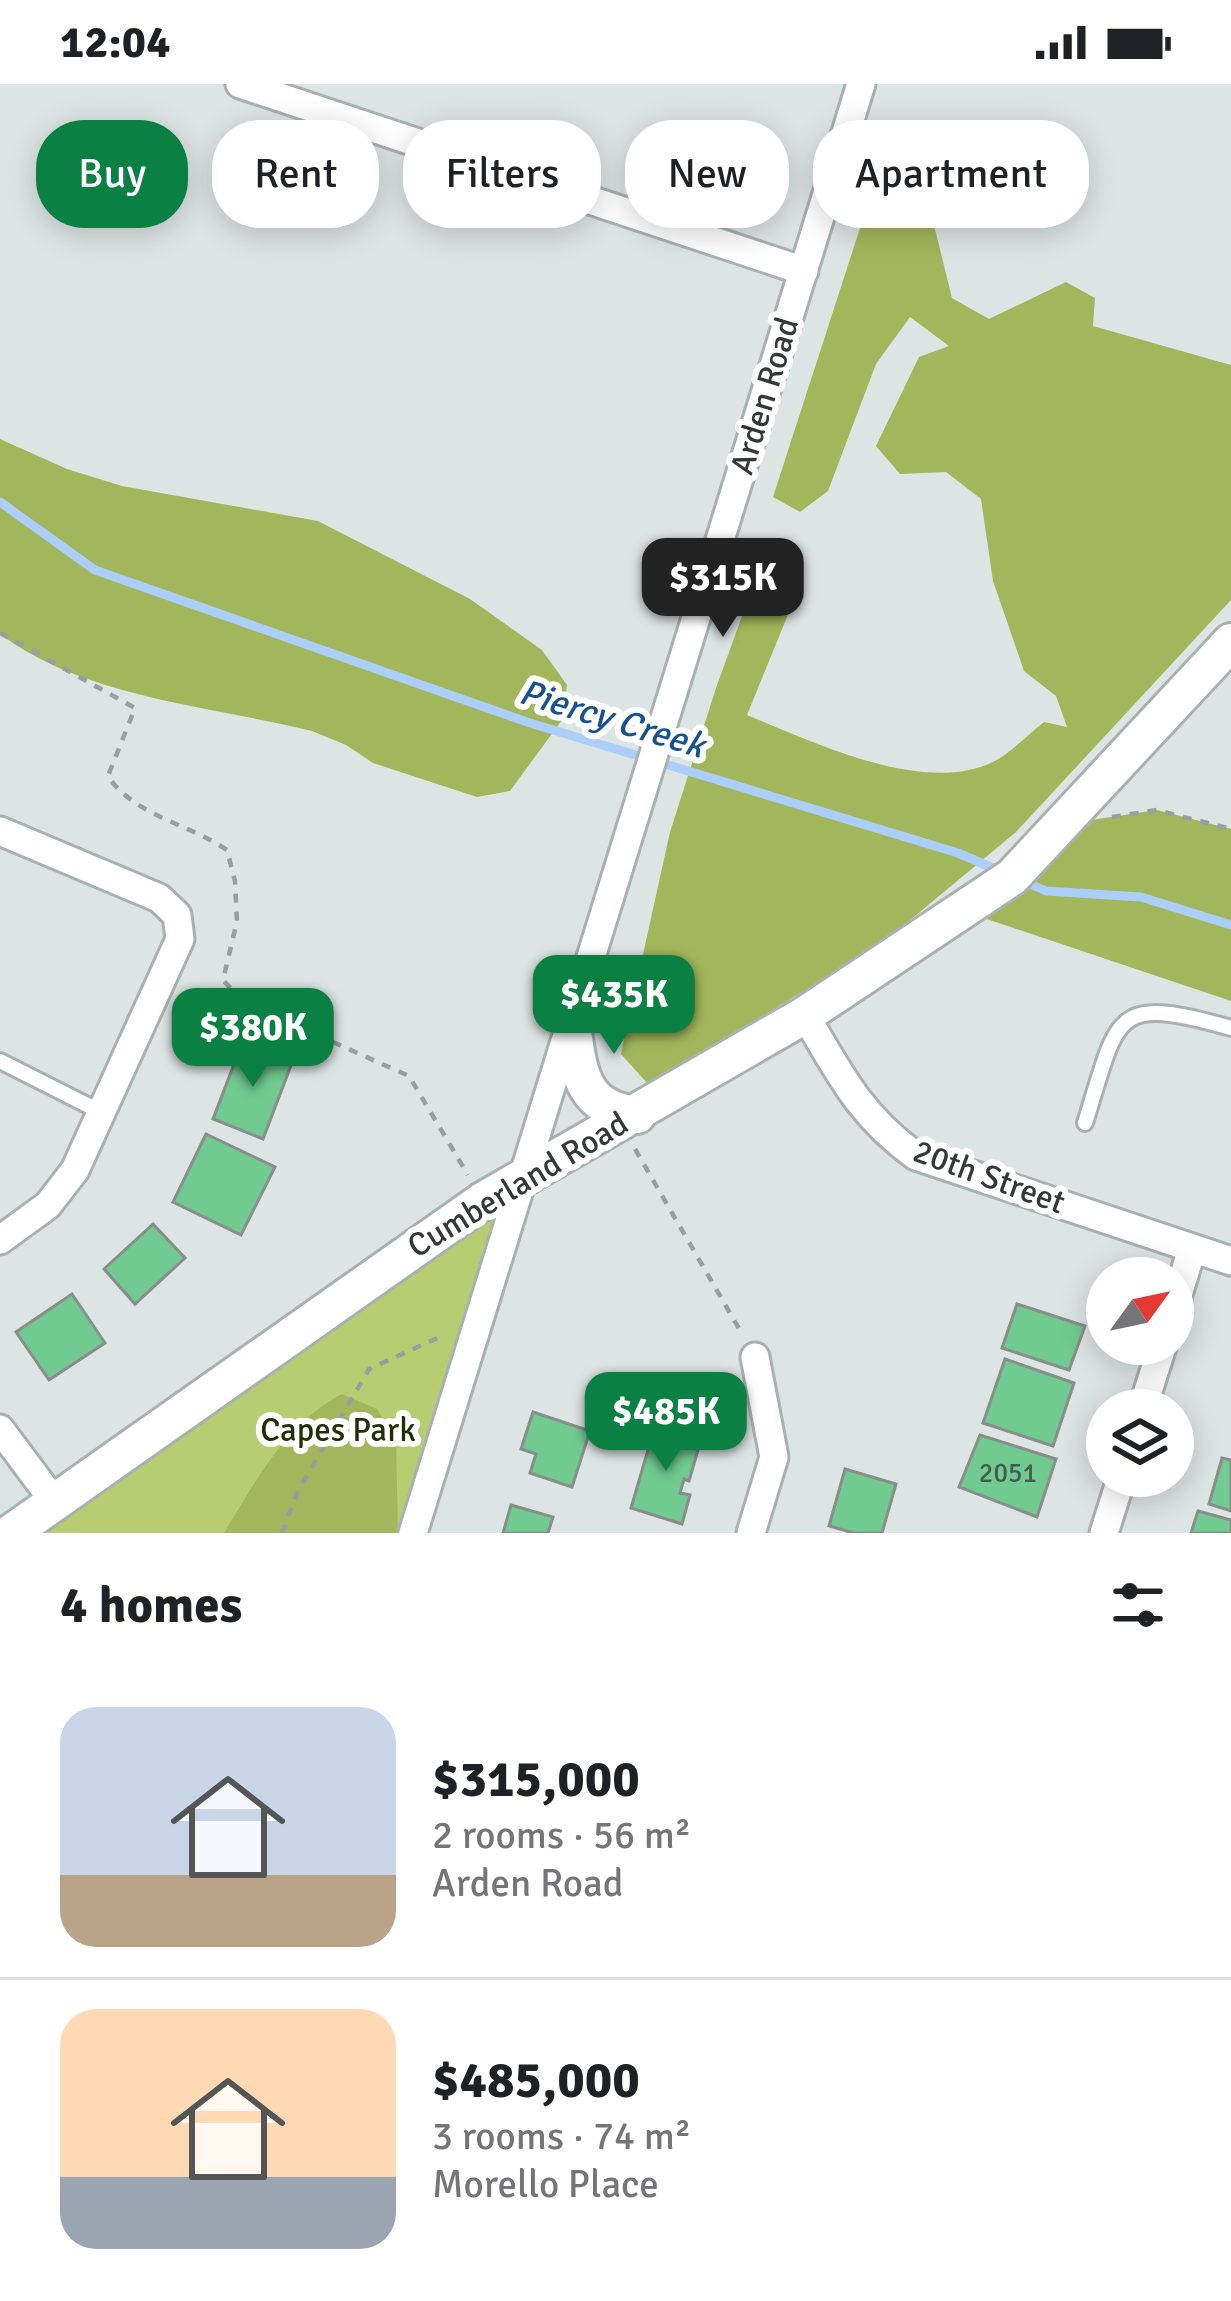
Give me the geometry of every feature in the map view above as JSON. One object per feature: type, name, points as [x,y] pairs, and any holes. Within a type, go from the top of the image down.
[{"type":"street","points":[[240,84],[804,271]]},
{"type":"street","name":"Arden Road","points":[[413,1533],[861,84]]},
{"type":"street","name":"Cumberland Road","points":[[10,1533],[484,1200],[806,1016],[1012,877],[1231,642]]},
{"type":"street","points":[[0,831],[159,898],[176,915],[180,939],[75,1170],[48,1204],[0,1240]]},
{"type":"street","name":"20th Street","points":[[806,1016],[855,1101],[881,1131],[916,1156],[1231,1262]]},
{"type":"street","points":[[572,1024],[578,1064],[589,1093],[609,1111],[629,1119]]},
{"type":"street","points":[[1190,1257],[1192,1249]]},
{"type":"street","points":[[751,1533],[774,1457],[755,1358]]},
{"type":"street","points":[[0,1429],[53,1500]]},
{"type":"street","points":[[1104,1533],[1115,1497]]},
{"type":"lane","points":[[1085,1123],[1113,1036],[1130,1018],[1147,1011],[1171,1011],[1231,1028]]},
{"type":"lane","points":[[0,1060],[101,1112]]},
{"type":"path","points":[[0,633],[135,708],[108,776],[115,787],[122,797],[202,832],[227,850],[237,921],[223,980],[243,1002],[409,1076],[484,1200]]},
{"type":"path","points":[[1065,824],[1157,811],[1231,829]]},
{"type":"path","points":[[629,1119],[755,1358]]},
{"type":"path","points":[[282,1533],[298,1491],[369,1369],[480,1319]]},
{"type":"green space","points":[[860,228],[935,228],[952,298],[989,319],[1066,282],[1095,298],[1093,326],[1231,365],[1231,600],[1016,832],[879,946],[648,1084],[621,1054],[670,832],[756,578],[787,562],[798,590],[747,715],[838,752],[907,770],[941,773],[972,769],[1000,758],[1044,722],[1067,727],[1056,696],[1024,671],[993,581],[981,499],[946,472],[900,474],[876,446],[919,357],[949,346],[910,317],[876,364],[828,491],[800,512],[773,497]]},
{"type":"green space","points":[[0,439],[67,469],[122,486],[318,521],[470,599],[542,650],[567,685],[562,720],[510,791],[477,797],[373,763],[312,731],[109,686],[34,656],[0,634]]},
{"type":"green space","points":[[1157,810],[1231,829],[1231,1001],[963,911],[1065,824]]},
{"type":"green space","name":"Capes Park","points":[[524,1178],[413,1533],[11,1533]]},
{"type":"green space","points":[[342,1394],[377,1409],[396,1442],[398,1533],[224,1533],[289,1437]]},
{"type":"building","points":[[243,1041],[293,1060],[263,1139],[213,1119]]},
{"type":"building","points":[[206,1134],[275,1167],[241,1235],[173,1202]]},
{"type":"building","points":[[153,1224],[185,1258],[135,1304],[104,1269]]},
{"type":"building","points":[[72,1294],[105,1343],[49,1380],[16,1332]]},
{"type":"building","points":[[1017,1304],[1085,1326],[1069,1370],[1002,1348]]},
{"type":"building","points":[[1005,1359],[1074,1383],[1053,1446],[983,1423]]},
{"type":"building","points":[[533,1412],[590,1431],[572,1487],[530,1473],[536,1454],[521,1449]]},
{"type":"building","points":[[657,1419],[688,1428],[683,1445],[698,1450],[689,1481],[684,1479],[680,1493],[690,1495],[682,1524],[631,1508]]},
{"type":"building","points":[[980,1435],[1056,1459],[1037,1517],[959,1487]]},
{"type":"building","points":[[1222,1458],[1231,1460],[1231,1511],[1209,1504]]},
{"type":"building","points":[[845,1469],[896,1484],[882,1533],[854,1533],[829,1526]]},
{"type":"building","points":[[511,1505],[553,1517],[548,1533],[503,1533]]},
{"type":"building","points":[[1198,1511],[1231,1520],[1231,1533],[1191,1533]]},
{"type":"waterway","name":"Piercy Creek","points":[[0,502],[95,570],[530,723],[958,853],[1000,871]]},
{"type":"waterway","name":"Piercy Creek","points":[[1021,880],[1046,891],[1141,897],[1231,925]]}]
